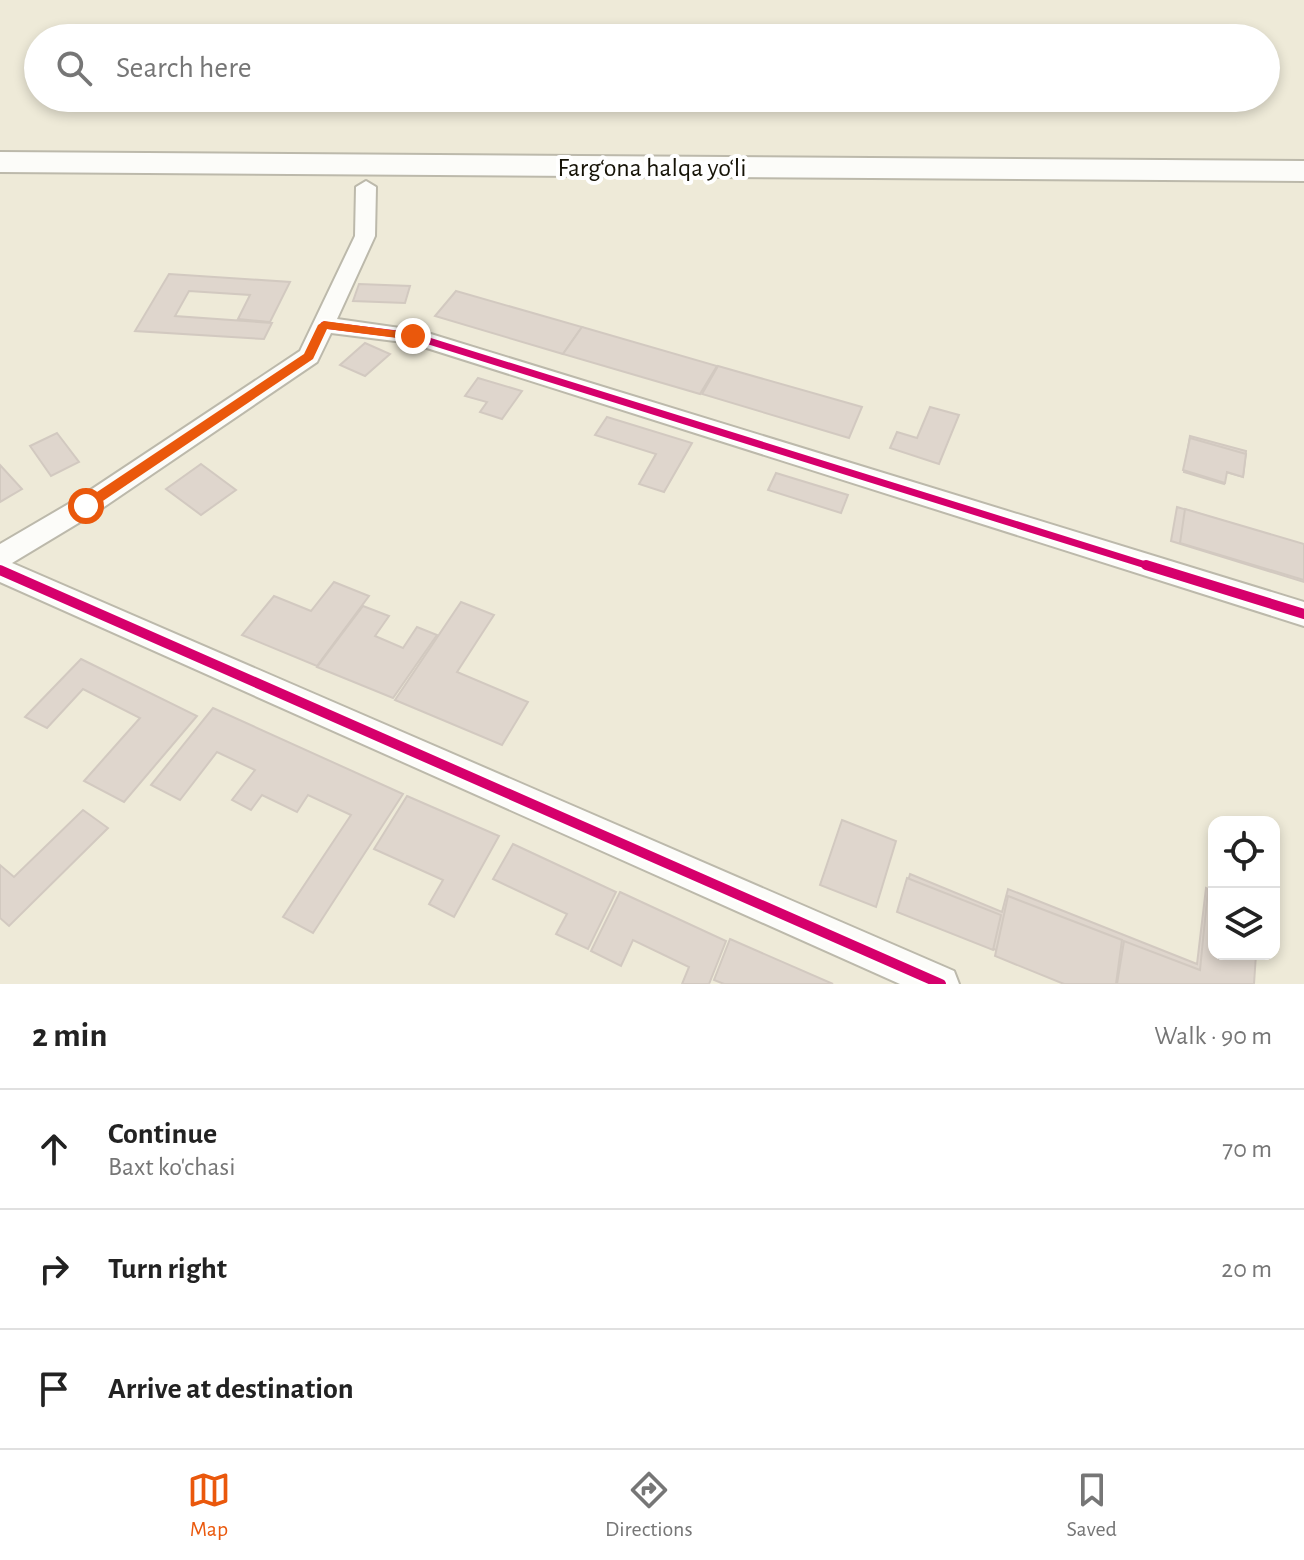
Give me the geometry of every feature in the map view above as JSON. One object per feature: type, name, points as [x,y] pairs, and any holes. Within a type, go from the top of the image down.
[{"type":"highway","name":"Farg‘ona halqa yo‘li","points":[[0,162],[1304,171]]},
{"type":"highway","name":"Farg‘ona halqa yo‘li","points":[[0,183],[1304,190]]},
{"type":"street","points":[[0,557],[86,506],[309,356],[365,236],[366,187]]},
{"type":"street","points":[[324,325],[413,336],[1304,614]]},
{"type":"street","points":[[0,570],[941,984]]},
{"type":"building","points":[[169,274],[290,282],[270,322],[238,319],[250,295],[189,291],[175,316],[272,323],[264,339],[135,331]]},
{"type":"building","points":[[359,284],[410,286],[405,303],[353,301]]},
{"type":"building","points":[[456,291],[582,327],[563,354],[435,316]]},
{"type":"building","points":[[582,327],[717,366],[700,394],[563,354]]},
{"type":"building","points":[[365,343],[390,354],[365,376],[340,365]]},
{"type":"building","points":[[718,366],[862,407],[849,438],[702,394]]},
{"type":"building","points":[[478,378],[522,391],[502,419],[480,412],[487,402],[465,396]]},
{"type":"building","points":[[930,407],[959,415],[939,464],[890,448],[897,432],[917,438]]},
{"type":"building","points":[[607,417],[692,443],[664,492],[639,484],[656,454],[595,435]]},
{"type":"building","points":[[57,433],[79,462],[51,476],[30,446]]},
{"type":"building","points":[[1190,436],[1246,451],[1243,477],[1226,472],[1224,484],[1184,472]]},
{"type":"building","points":[[1190,438],[1246,454],[1243,477],[1227,472],[1225,483],[1183,470]]},
{"type":"building","points":[[201,464],[236,490],[201,515],[166,489]]},
{"type":"building","points":[[0,465],[22,489],[0,502]]},
{"type":"building","points":[[776,473],[848,495],[841,513],[768,490]]},
{"type":"building","points":[[1177,507],[1304,545],[1304,582],[1171,541]]},
{"type":"building","points":[[1185,509],[1304,544],[1304,580],[1180,543]]},
{"type":"building","points":[[334,582],[369,596],[317,666],[242,635],[274,596],[311,611]]},
{"type":"building","points":[[461,602],[494,615],[457,672],[528,702],[502,745],[395,700]]},
{"type":"building","points":[[363,606],[389,616],[375,636],[403,648],[417,627],[437,635],[393,698],[317,667]]},
{"type":"building","points":[[81,659],[197,716],[124,802],[84,781],[140,718],[83,689],[47,728],[25,717]]},
{"type":"building","points":[[213,708],[403,794],[313,933],[283,917],[351,815],[308,795],[297,812],[262,795],[251,810],[232,800],[255,770],[217,752],[180,800],[151,785]]},
{"type":"building","points":[[407,796],[499,836],[454,917],[429,904],[443,880],[374,849]]},
{"type":"building","points":[[83,810],[108,828],[9,926],[0,918],[0,865],[14,877]]},
{"type":"building","points":[[842,820],[896,841],[876,907],[820,885]]},
{"type":"building","points":[[513,844],[616,892],[588,949],[556,934],[567,914],[493,879]]},
{"type":"building","points":[[910,874],[1002,912],[1008,889],[1197,964],[1206,888],[1208,960],[1254,960],[1252,984],[1078,984],[900,910]]},
{"type":"building","points":[[907,878],[1001,915],[993,950],[897,912]]},
{"type":"building","points":[[1208,889],[1208,960],[1256,960],[1254,984],[1117,984],[1124,941],[1200,970]]},
{"type":"building","points":[[620,892],[726,941],[709,984],[682,984],[689,967],[633,940],[621,966],[591,951]]},
{"type":"building","points":[[1008,896],[1122,940],[1116,984],[1064,984],[995,956]]},
{"type":"building","points":[[730,939],[833,984],[724,984],[714,980]]},
{"type":"cycle path","points":[[324,325],[413,336],[1304,614]]},
{"type":"cycle path","points":[[0,570],[941,984]]},
{"type":"route","points":[[86,506],[309,356],[324,325],[413,336]]}]
